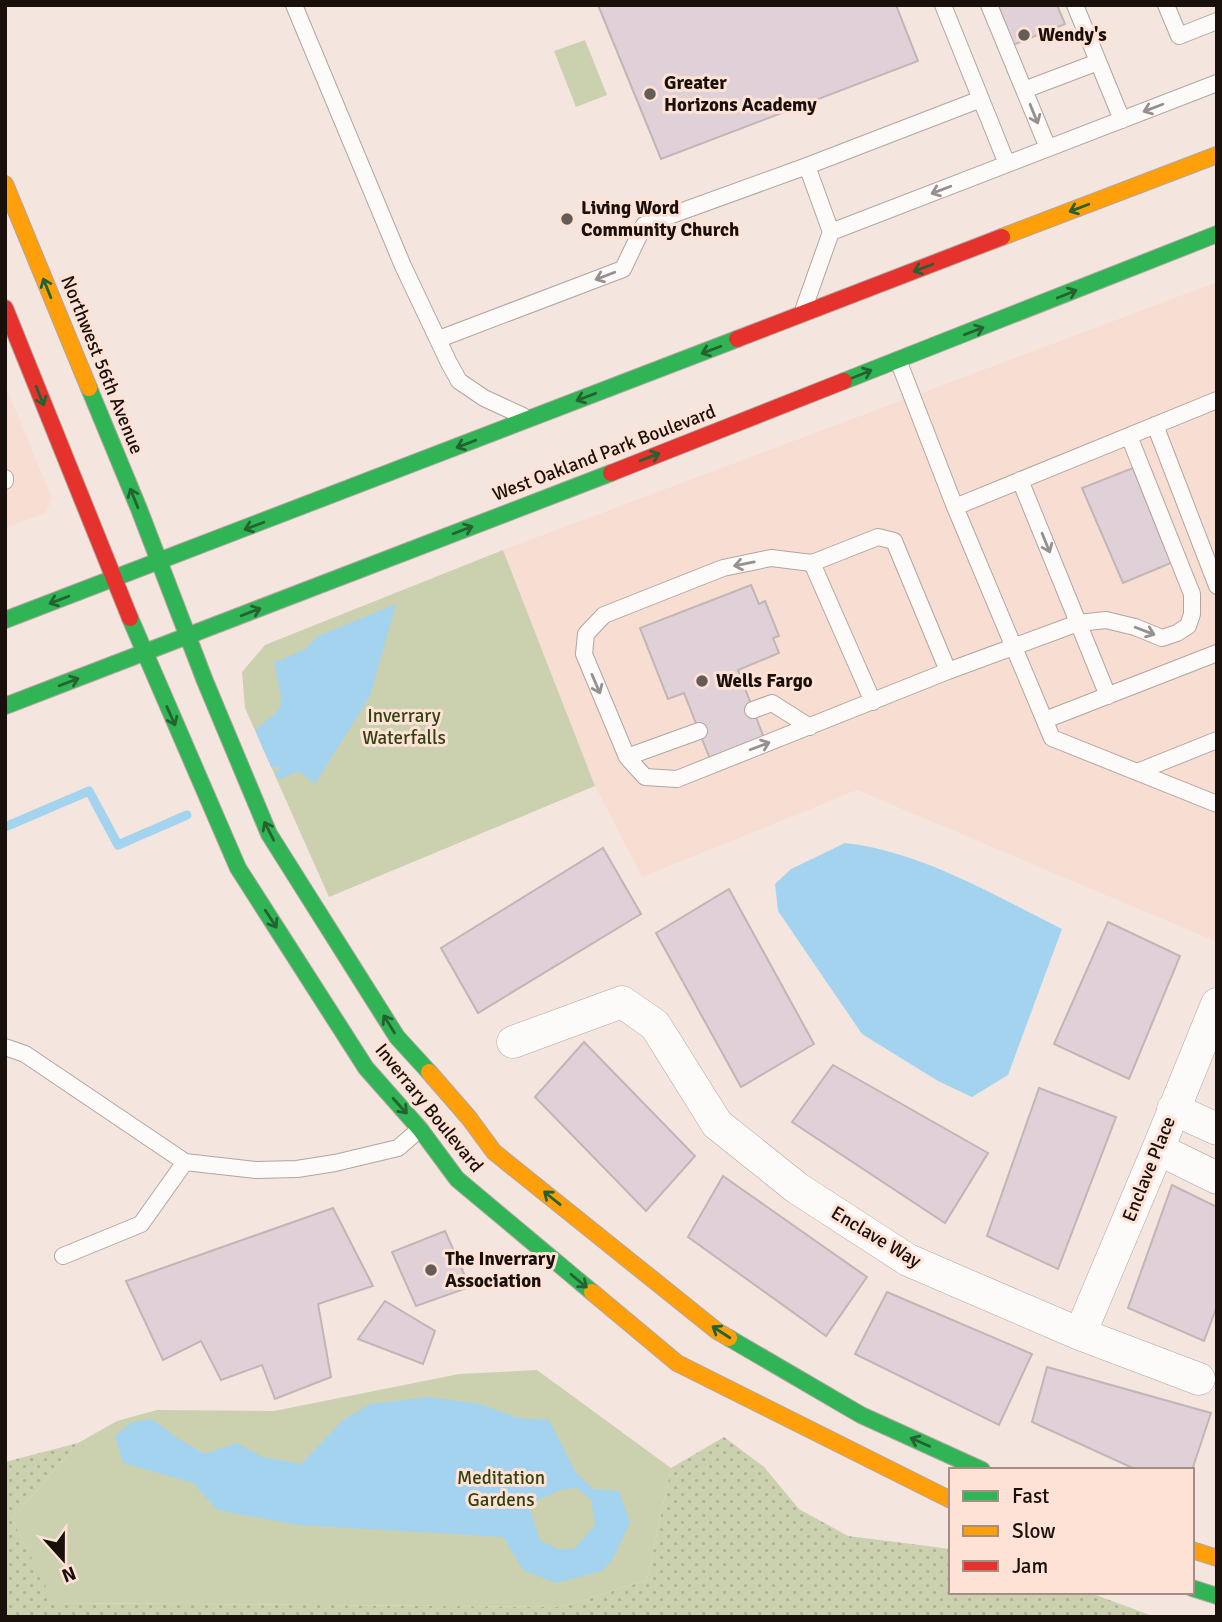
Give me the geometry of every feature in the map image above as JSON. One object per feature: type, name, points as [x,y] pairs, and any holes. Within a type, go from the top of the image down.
[{"type":"street","points":[[5,620],[1217,155]]},
{"type":"street","name":"Northwest 56th Avenue","points":[[5,184],[159,562]]},
{"type":"street","name":"West Oakland Park Boulevard","points":[[5,706],[188,637],[1217,234]]},
{"type":"street","points":[[5,308],[113,579]]},
{"type":"street","name":"Inverrary Boulevard","points":[[159,562],[269,834],[397,1037],[469,1118],[494,1152],[717,1331],[860,1415],[978,1468]]},
{"type":"street","name":"Inverrary Boulevard","points":[[113,579],[238,868],[366,1068],[426,1126],[457,1179],[677,1363],[949,1499]]},
{"type":"street","name":"Enclave Way","points":[[513,1042],[622,1002],[655,1025],[717,1124],[797,1188],[908,1259],[1080,1334],[1199,1379]]},
{"type":"street","name":"Enclave Place","points":[[1080,1334],[1217,1004]]},
{"type":"street","points":[[1173,1109],[1217,1129]]},
{"type":"street","points":[[464,1136],[494,1152]]},
{"type":"street","points":[[1158,1149],[1217,1178]]},
{"type":"street","points":[[1194,1551],[1217,1558]]},
{"type":"street","points":[[1194,1589],[1217,1596]]},
{"type":"lane","points":[[294,5],[403,266],[459,380],[484,398],[530,419]]},
{"type":"lane","points":[[943,5],[1007,164]]},
{"type":"lane","points":[[989,5],[1048,148]]},
{"type":"lane","points":[[1075,5],[1122,120]]},
{"type":"lane","points":[[1166,5],[1178,36],[1217,21]]},
{"type":"lane","points":[[1024,90],[1098,62]]},
{"type":"lane","points":[[831,232],[1217,83]]},
{"type":"lane","points":[[439,340],[624,269],[644,225],[981,99]]},
{"type":"lane","points":[[802,314],[831,232],[807,166]]},
{"type":"lane","points":[[898,360],[955,507],[1052,738],[1217,804]]},
{"type":"lane","points":[[955,507],[1217,400]]},
{"type":"lane","points":[[1156,425],[1217,586]]},
{"type":"lane","points":[[948,671],[894,541],[878,537],[811,563],[771,558],[723,568],[604,615],[586,634],[584,654],[627,757],[645,777],[677,779],[948,671],[1078,623],[1105,620],[1135,627],[1162,638],[1177,633],[1188,626],[1192,614],[1192,594],[1129,436]]},
{"type":"lane","points":[[1020,480],[1108,696]]},
{"type":"lane","points":[[811,563],[873,702]]},
{"type":"lane","points":[[1045,720],[1217,653]]},
{"type":"lane","points":[[753,710],[772,703],[810,727]]},
{"type":"lane","points":[[627,757],[699,731]]},
{"type":"lane","points":[[1137,772],[1217,740]]},
{"type":"lane","points":[[5,1047],[25,1054],[185,1161],[256,1171],[297,1169],[398,1148],[426,1126]]},
{"type":"lane","points":[[63,1256],[141,1224],[185,1161]]},
{"type":"shaded area","points":[[1217,282],[1217,942],[857,790],[642,877],[595,786],[503,550]]},
{"type":"shaded area","points":[[5,385],[52,498],[46,513],[5,528]]},
{"type":"green space","points":[[585,40],[607,95],[576,107],[554,51]]},
{"type":"green space","name":"Inverrary Waterfalls","points":[[503,550],[595,786],[329,897],[245,708],[242,672],[265,645]]},
{"type":"green space","name":"Meditation Gardens","points":[[537,1370],[671,1468],[647,1580],[561,1607],[54,1603],[12,1519],[78,1443],[117,1421],[157,1410],[274,1411],[459,1374]]},
{"type":"green space","points":[[724,1437],[764,1467],[799,1509],[848,1536],[949,1549],[949,1594],[1093,1594],[1155,1617],[5,1617],[5,1462],[78,1443],[12,1519],[55,1603],[561,1607],[647,1580],[671,1468]]},
{"type":"water","points":[[396,604],[370,696],[315,784],[294,768],[271,767],[255,730],[280,709],[281,696],[274,663],[307,648],[316,637]]},
{"type":"water","points":[[845,843],[902,855],[930,865],[1062,929],[1008,1075],[972,1097],[938,1081],[862,1034],[778,911],[775,884],[791,869]]},
{"type":"water","points":[[429,1397],[480,1404],[518,1418],[549,1420],[576,1473],[593,1489],[619,1491],[630,1522],[613,1559],[602,1571],[556,1583],[523,1570],[503,1537],[298,1525],[217,1510],[193,1483],[123,1463],[115,1436],[132,1422],[152,1419],[205,1454],[236,1443],[263,1457],[301,1464],[342,1421],[370,1404]],"holes":[[[577,1488],[591,1500],[595,1525],[574,1549],[558,1549],[540,1540],[528,1504],[563,1489]]]},
{"type":"building","points":[[598,5],[896,5],[918,61],[661,159]]},
{"type":"building","name":"Wendy's","points":[[998,5],[1057,5],[1065,24],[1013,45]]},
{"type":"building","points":[[1133,468],[1171,563],[1123,583],[1082,488]]},
{"type":"building","name":"Wells Fargo","points":[[751,585],[759,604],[765,601],[779,636],[773,638],[779,653],[738,670],[764,738],[710,759],[684,693],[668,699],[640,628]]},
{"type":"building","points":[[603,848],[641,914],[478,1013],[441,948]]},
{"type":"building","points":[[729,889],[814,1044],[741,1087],[656,933]]},
{"type":"building","points":[[1108,922],[1180,956],[1129,1079],[1054,1044]]},
{"type":"building","points":[[584,1042],[695,1156],[646,1211],[535,1097]]},
{"type":"building","points":[[833,1065],[988,1153],[945,1223],[792,1122]]},
{"type":"building","points":[[1039,1088],[1116,1117],[1058,1269],[987,1236]]},
{"type":"building","points":[[723,1176],[867,1277],[826,1336],[688,1237]]},
{"type":"building","points":[[1172,1185],[1217,1207],[1217,1306],[1204,1341],[1128,1308]]},
{"type":"building","points":[[333,1208],[373,1286],[318,1304],[331,1377],[275,1399],[262,1365],[221,1380],[201,1341],[163,1360],[126,1281]]},
{"type":"building","name":"The Inverrary Association","points":[[445,1231],[470,1287],[416,1306],[392,1252]]},
{"type":"building","points":[[887,1292],[1032,1354],[999,1425],[855,1354]]},
{"type":"building","points":[[385,1301],[435,1331],[423,1364],[358,1339]]},
{"type":"building","points":[[1047,1367],[1211,1413],[1193,1468],[1133,1468],[1032,1422]]},
{"type":"waterway","points":[[280,774],[304,764]]},
{"type":"waterway","points":[[5,827],[89,791],[118,845],[187,815]]},
{"type":"traffic: fast","points":[[844,381],[1217,234]]},
{"type":"traffic: fast","points":[[5,620],[737,339]]},
{"type":"traffic: fast","points":[[89,388],[269,834],[397,1037],[429,1072]]},
{"type":"traffic: fast","points":[[5,706],[611,473]]},
{"type":"traffic: fast","points":[[130,618],[238,868],[366,1068],[420,1129],[457,1179],[592,1292]]},
{"type":"traffic: fast","points":[[729,1338],[861,1415],[978,1468]]},
{"type":"traffic: fast","points":[[1194,1589],[1217,1596]]},
{"type":"traffic: slow","points":[[1002,237],[1217,155]]},
{"type":"traffic: slow","points":[[5,184],[89,388]]},
{"type":"traffic: slow","points":[[429,1072],[494,1152],[729,1338]]},
{"type":"traffic: slow","points":[[592,1292],[677,1363],[949,1499]]},
{"type":"traffic: slow","points":[[1194,1551],[1217,1558]]},
{"type":"traffic: jam","points":[[737,339],[1002,237]]},
{"type":"traffic: jam","points":[[5,308],[130,618]]},
{"type":"traffic: jam","points":[[611,473],[844,381]]},
{"type":"place","name":"Wendy's","points":[[1024,35]]},
{"type":"place","name":"Greater Horizons Academy","points":[[650,94]]},
{"type":"place","name":"Living Word Community Church","points":[[567,219]]},
{"type":"place","name":"Wells Fargo","points":[[702,681]]},
{"type":"place","name":"The Inverrary Association","points":[[431,1270]]}]
